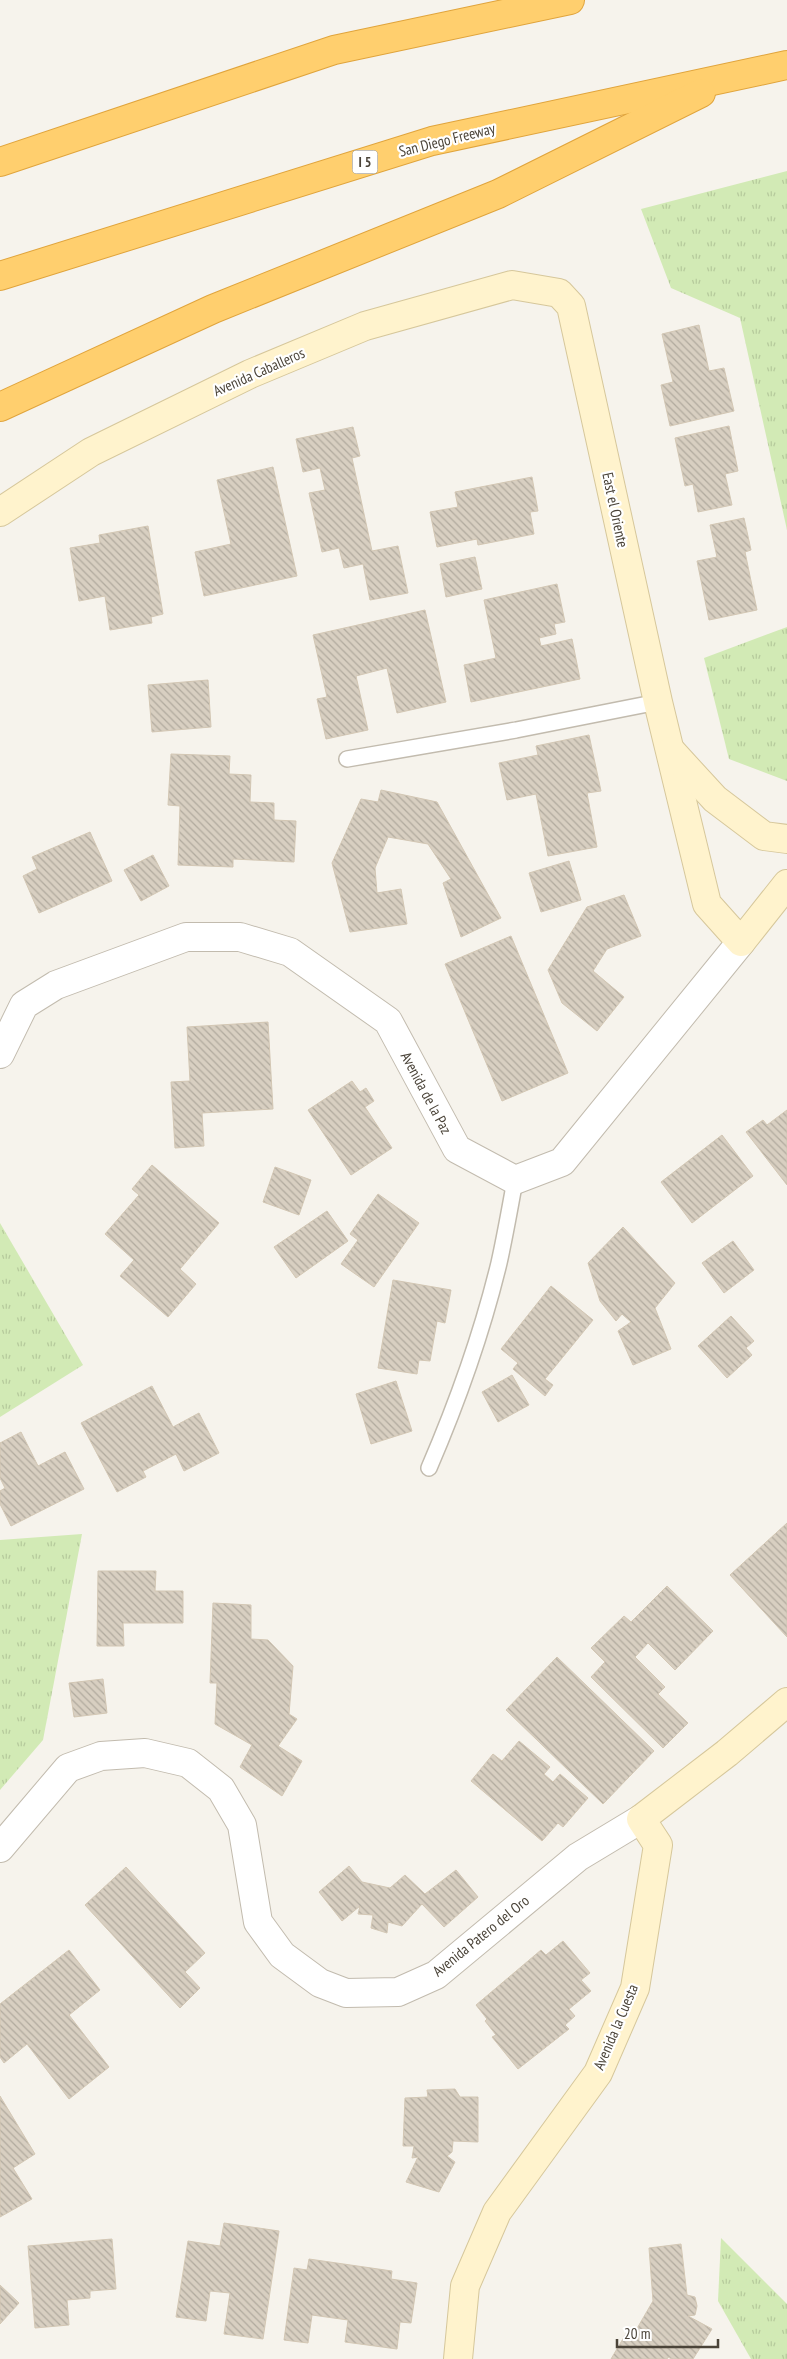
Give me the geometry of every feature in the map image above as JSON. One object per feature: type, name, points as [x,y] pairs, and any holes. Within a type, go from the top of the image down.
[{"type":"highway","points":[[0,162],[334,50],[570,0]]},
{"type":"highway","name":"San Diego Freeway","points":[[0,276],[432,141],[787,64]]},
{"type":"highway","points":[[0,407],[213,309],[498,194],[738,74]]},
{"type":"street","name":"Avenida Caballeros","points":[[0,512],[91,452],[276,363],[365,326],[512,285],[539,289]]},
{"type":"street","name":"East el Oriente","points":[[539,289],[560,293],[571,306],[658,702],[707,904],[741,942]]},
{"type":"street","name":"East el Oriente","points":[[670,750],[715,799],[764,836],[787,839]]},
{"type":"street","points":[[515,1180],[562,1162],[787,884]]},
{"type":"street","name":"Avenida de la Paz","points":[[0,1054],[24,1005],[56,985],[186,938],[240,937],[290,952],[388,1020],[456,1149],[515,1180]]},
{"type":"street","points":[[641,1819],[727,1753],[787,1702]]},
{"type":"street","name":"Avenida Patero del Oro","points":[[0,1848],[68,1768],[101,1756],[145,1753],[188,1763],[222,1789],[242,1825],[258,1922],[282,1955],[320,1983],[346,1993],[398,1992],[436,1975],[578,1858],[641,1819]]},
{"type":"street","name":"Avenida la Cuesta","points":[[458,2359],[465,2286],[497,2212],[598,2073],[635,1988],[658,1845],[641,1819]]},
{"type":"lane","points":[[346,759],[516,730],[658,702]]},
{"type":"lane","points":[[428,1468],[450,1420],[479,1331],[499,1264],[515,1180]]},
{"type":"green space","points":[[787,171],[787,530],[740,318],[671,288],[641,209]]},
{"type":"green space","points":[[787,627],[787,781],[729,759],[704,658]]},
{"type":"green space","points":[[0,1223],[83,1365],[0,1417]]},
{"type":"green space","points":[[82,1534],[43,1740],[0,1790],[0,1540]]},
{"type":"green space","points":[[721,2238],[787,2304],[787,2359],[751,2359],[718,2301]]},
{"type":"building","points":[[699,325],[709,371],[724,368],[734,411],[670,426],[661,385],[673,382],[662,334]]},
{"type":"building","points":[[729,426],[738,471],[725,474],[732,505],[698,512],[693,484],[685,486],[675,438]]},
{"type":"building","points":[[353,427],[360,456],[352,458],[372,551],[398,546],[408,593],[370,600],[363,564],[344,568],[339,548],[322,552],[309,493],[325,490],[320,468],[303,472],[296,439]]},
{"type":"building","points":[[273,467],[297,576],[204,596],[195,552],[231,544],[217,480]]},
{"type":"building","points":[[532,477],[538,511],[530,512],[534,534],[478,545],[477,539],[437,547],[430,512],[458,507],[455,492]]},
{"type":"building","points":[[744,518],[751,550],[745,552],[757,610],[709,620],[697,561],[717,557],[710,525]]},
{"type":"building","points":[[148,526],[163,614],[151,617],[152,623],[110,630],[105,596],[79,601],[70,548],[100,543],[99,535]]},
{"type":"building","points":[[475,557],[482,589],[446,597],[440,564]]},
{"type":"building","points":[[557,584],[565,622],[554,624],[556,634],[539,638],[541,646],[572,639],[580,679],[471,702],[464,665],[496,658],[484,600]]},
{"type":"building","points":[[425,610],[446,702],[397,713],[387,668],[356,676],[368,730],[326,739],[317,699],[327,697],[313,635]]},
{"type":"building","points":[[208,680],[211,727],[152,732],[148,685]]},
{"type":"building","points":[[589,735],[601,791],[587,793],[597,847],[548,856],[536,794],[507,800],[499,763],[538,755],[536,746]]},
{"type":"building","points":[[171,754],[230,756],[229,774],[251,775],[250,802],[274,803],[274,820],[296,821],[294,862],[233,859],[233,867],[178,865],[180,806],[168,805]]},
{"type":"building","points":[[381,790],[437,802],[501,918],[461,937],[443,883],[451,879],[428,844],[388,837],[375,868],[377,893],[401,889],[407,924],[350,932],[332,863],[361,799],[378,802]]},
{"type":"building","points":[[90,832],[112,881],[39,913],[23,876],[37,869],[32,857]]},
{"type":"building","points":[[153,855],[169,886],[141,901],[124,870]]},
{"type":"building","points":[[569,861],[581,900],[541,912],[529,873]]},
{"type":"building","points":[[624,895],[641,936],[607,949],[593,971],[624,997],[597,1031],[562,1003],[548,970],[587,907]]},
{"type":"building","points":[[511,936],[568,1073],[502,1101],[445,964]]},
{"type":"building","points":[[268,1022],[273,1109],[202,1113],[204,1146],[175,1148],[171,1082],[190,1081],[187,1027]]},
{"type":"building","points":[[352,1081],[360,1092],[366,1088],[374,1101],[365,1107],[392,1148],[351,1175],[308,1110]]},
{"type":"building","points":[[787,1110],[787,1185],[746,1132],[763,1120],[767,1125]]},
{"type":"building","points":[[722,1135],[753,1176],[692,1223],[661,1182]]},
{"type":"building","points":[[152,1165],[219,1223],[180,1269],[196,1284],[168,1317],[120,1276],[134,1260],[105,1234],[139,1195],[132,1189]]},
{"type":"building","points":[[275,1167],[311,1180],[299,1215],[263,1202]]},
{"type":"building","points":[[378,1194],[419,1223],[374,1287],[341,1264],[358,1240],[350,1234]]},
{"type":"building","points":[[327,1211],[348,1241],[296,1278],[274,1247]]},
{"type":"building","points":[[623,1227],[675,1283],[655,1308],[671,1349],[633,1365],[618,1331],[631,1322],[622,1314],[616,1321],[600,1301],[588,1263]]},
{"type":"building","points":[[733,1241],[754,1270],[724,1293],[702,1263]]},
{"type":"building","points":[[393,1280],[451,1290],[445,1323],[437,1321],[430,1361],[419,1360],[417,1374],[378,1368]]},
{"type":"building","points":[[551,1286],[593,1320],[545,1379],[553,1385],[545,1396],[513,1369],[518,1363],[501,1349]]},
{"type":"building","points":[[731,1316],[754,1341],[746,1348],[752,1355],[727,1378],[698,1346]]},
{"type":"building","points":[[512,1375],[529,1405],[498,1422],[482,1392]]},
{"type":"building","points":[[396,1381],[412,1431],[371,1444],[356,1394]]},
{"type":"building","points":[[152,1386],[173,1427],[199,1413],[219,1453],[184,1471],[176,1454],[143,1471],[146,1477],[117,1492],[81,1423]]},
{"type":"building","points":[[21,1432],[38,1466],[65,1452],[84,1489],[11,1526],[0,1504],[0,1491],[5,1488],[0,1478],[0,1443]]},
{"type":"building","points":[[787,1523],[787,1637],[730,1575]]},
{"type":"building","points":[[98,1571],[156,1571],[155,1591],[183,1591],[183,1623],[123,1623],[124,1646],[97,1646]]},
{"type":"building","points":[[667,1586],[713,1631],[675,1670],[648,1643],[635,1657],[665,1687],[658,1694],[688,1723],[663,1748],[591,1677],[605,1662],[591,1648],[624,1616],[631,1622]]},
{"type":"building","points":[[213,1603],[251,1605],[251,1639],[268,1640],[293,1666],[289,1714],[297,1719],[278,1746],[302,1761],[282,1796],[240,1767],[252,1745],[215,1724],[217,1683],[210,1683]]},
{"type":"building","points":[[557,1657],[654,1751],[603,1804],[506,1710]]},
{"type":"building","points":[[103,1679],[107,1713],[74,1717],[69,1683]]},
{"type":"building","points":[[519,1741],[550,1767],[544,1774],[553,1782],[560,1774],[588,1798],[563,1827],[558,1823],[542,1841],[471,1781],[493,1754],[502,1761]]},
{"type":"building","points":[[349,1866],[362,1882],[390,1888],[405,1875],[425,1894],[456,1870],[478,1897],[444,1927],[422,1904],[402,1926],[388,1922],[387,1933],[371,1928],[373,1915],[358,1914],[360,1906],[342,1921],[319,1892]]},
{"type":"building","points":[[126,1867],[205,1953],[185,1972],[200,1988],[180,2008],[85,1905]]},
{"type":"building","points":[[563,1941],[590,1973],[581,1980],[591,1991],[569,2009],[575,2016],[565,2025],[569,2029],[518,2069],[492,2037],[496,2035],[476,2005],[541,1950],[546,1955]]},
{"type":"building","points":[[69,1950],[100,1990],[69,2015],[109,2067],[69,2099],[27,2044],[4,2063],[0,2057],[0,2004]]},
{"type":"building","points":[[455,2089],[460,2097],[478,2097],[478,2142],[453,2141],[452,2152],[447,2156],[455,2162],[439,2192],[406,2182],[418,2157],[412,2158],[414,2146],[403,2146],[405,2098],[428,2097],[427,2090]]},
{"type":"building","points":[[0,2096],[35,2154],[13,2168],[32,2199],[0,2217]]},
{"type":"building","points":[[224,2223],[279,2231],[263,2339],[224,2334],[230,2293],[210,2291],[206,2321],[176,2317],[188,2241],[220,2246]]},
{"type":"building","points":[[112,2239],[116,2289],[90,2291],[90,2298],[67,2300],[69,2325],[35,2328],[28,2246]]},
{"type":"building","points":[[681,2244],[687,2295],[695,2297],[697,2306],[695,2315],[688,2316],[712,2329],[693,2359],[672,2359],[668,2357],[667,2359],[611,2359],[627,2332],[632,2337],[653,2301],[649,2248]]},
{"type":"building","points":[[309,2259],[392,2271],[391,2279],[417,2283],[411,2323],[400,2322],[397,2349],[345,2342],[348,2320],[312,2315],[308,2343],[284,2340],[294,2268],[307,2270]]},
{"type":"building","points":[[0,2285],[19,2303],[0,2324]]}]
